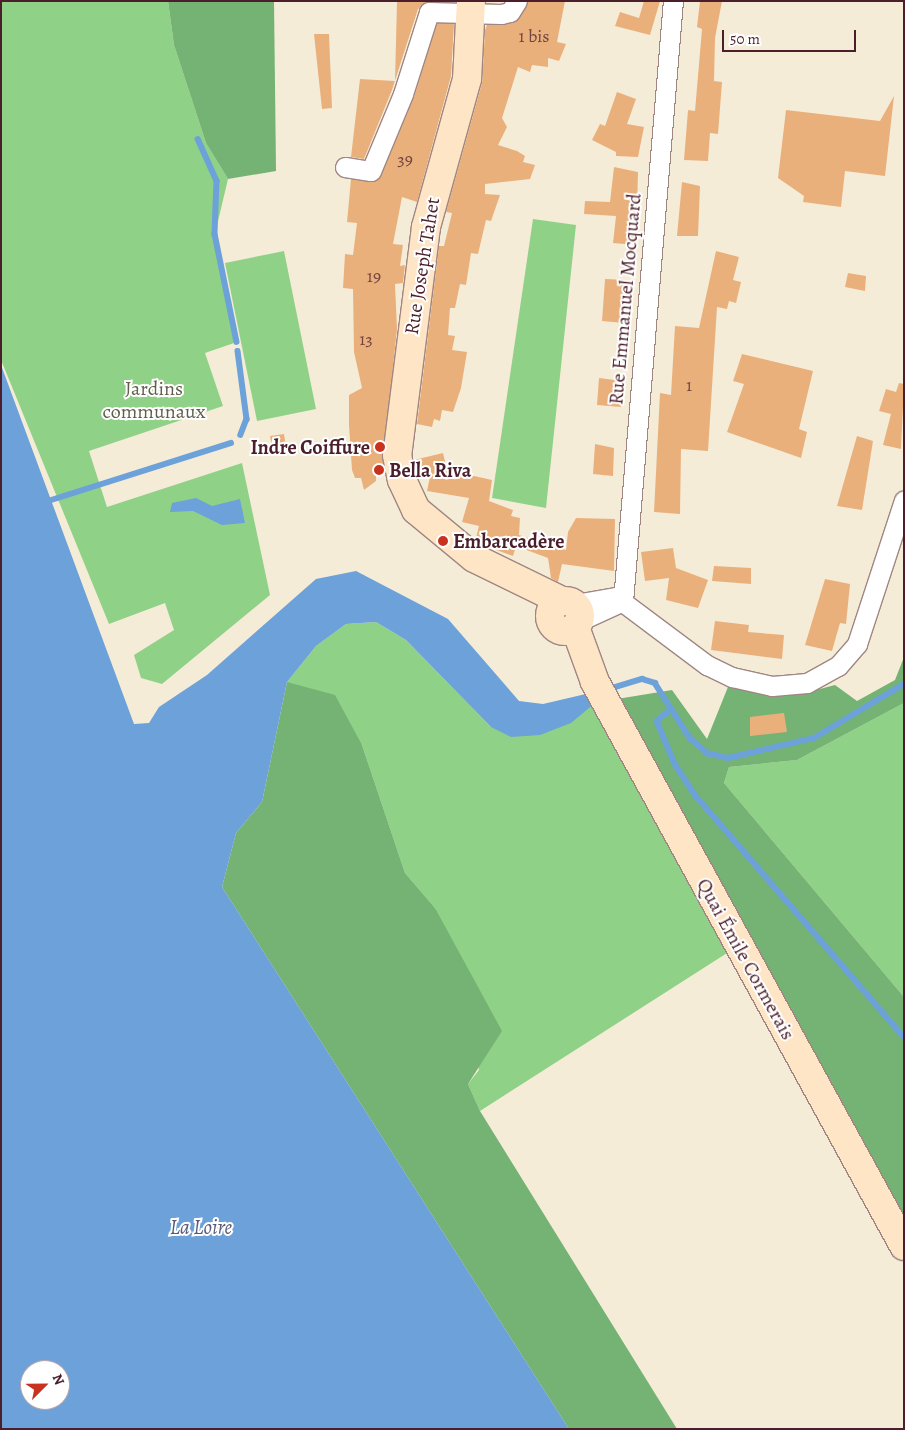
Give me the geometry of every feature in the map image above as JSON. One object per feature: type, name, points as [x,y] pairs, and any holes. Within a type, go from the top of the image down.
[{"type":"street","points":[[345,167],[371,171],[403,94],[429,12],[471,7],[510,12],[517,1]]},
{"type":"street","name":"Rue Emmanuel Mocquard","points":[[623,601],[673,1]]},
{"type":"street","name":"Rue Joseph Tahet","points":[[471,7],[467,79],[426,227],[401,398],[397,455],[411,502],[474,558],[519,581],[534,583],[567,616]]},
{"type":"street","points":[[567,616],[623,601],[707,665],[732,677],[772,686],[807,683],[838,666],[861,638],[904,500]]},
{"type":"street","name":"Quai Émile Cormerais","points":[[567,616],[573,655],[592,677],[904,1246]]},
{"type":"green space","name":"Jardins communaux","points":[[1,1],[168,1],[174,45],[206,143],[228,179],[215,234],[237,342],[205,353],[223,406],[89,451],[107,507],[242,463],[270,595],[162,684],[141,678],[134,655],[174,630],[165,603],[109,624],[1,360]]},
{"type":"green space","points":[[168,1],[274,1],[276,171],[228,179],[206,143],[174,45]]},
{"type":"green space","points":[[533,219],[576,225],[546,508],[492,498]]},
{"type":"green space","points":[[284,251],[316,409],[257,421],[225,263]]},
{"type":"green space","points":[[376,622],[406,640],[491,727],[595,703],[749,939],[480,1111],[468,1084],[479,1070],[435,908],[405,873],[362,745],[287,682],[316,646],[346,624]]},
{"type":"green space","points":[[904,657],[904,703],[797,760],[729,767],[724,783],[904,997],[904,1219],[617,699],[672,690],[707,739],[730,682],[767,694],[801,694],[835,685],[857,701],[895,680]]},
{"type":"green space","points":[[287,682],[335,695],[362,745],[405,873],[435,908],[502,1031],[468,1084],[480,1111],[677,1429],[569,1429],[222,887],[236,833],[262,802]]},
{"type":"green space","points":[[904,703],[904,997],[724,783],[729,767],[797,760]]},
{"type":"water","name":"La Loire","points":[[1,365],[134,724],[149,723],[159,707],[207,675],[316,579],[356,571],[448,619],[519,701],[543,704],[590,693],[595,703],[571,723],[540,735],[511,737],[491,727],[406,640],[376,622],[346,624],[316,646],[287,682],[262,802],[236,833],[222,887],[569,1429],[1,1429]]},
{"type":"water","points":[[196,498],[212,506],[240,499],[245,523],[222,525],[193,511],[170,512],[172,503]]},
{"type":"building","points":[[397,1],[427,1],[418,9],[395,81]]},
{"type":"building","points":[[528,1],[565,1],[557,42],[566,44],[559,61],[548,58],[548,67],[532,65],[530,72],[518,67],[502,118],[507,127],[498,145],[517,151],[525,156],[523,162],[535,165],[530,179],[485,184],[485,194],[500,195],[491,221],[486,220],[478,254],[471,253],[466,285],[460,284],[455,308],[450,308],[448,335],[455,336],[452,350],[467,352],[461,388],[453,412],[442,410],[440,421],[434,419],[432,427],[417,424],[439,246],[444,246],[452,213],[446,212],[482,83],[485,30],[487,25],[513,23]]},
{"type":"building","points":[[644,1],[660,1],[650,35],[615,26],[620,12],[639,18]]},
{"type":"building","points":[[700,1],[722,1],[715,38],[714,81],[722,82],[718,134],[710,133],[708,161],[684,160],[688,110],[695,111],[702,29],[697,27]]},
{"type":"building","points":[[437,23],[454,24],[451,76],[417,202],[402,197],[393,244],[403,245],[400,266],[405,265],[403,283],[395,284],[397,329],[382,474],[376,474],[376,481],[364,490],[361,478],[355,478],[352,470],[349,395],[362,388],[354,352],[353,289],[343,288],[345,254],[353,255],[357,223],[347,222],[351,179],[374,182],[381,176],[414,97]]},
{"type":"building","points":[[314,34],[329,34],[332,108],[322,109]]},
{"type":"building","points":[[360,79],[395,81],[364,159],[351,157]]},
{"type":"building","points":[[617,92],[636,99],[627,124],[644,127],[638,157],[616,156],[616,152],[592,140],[600,124],[605,126]]},
{"type":"building","points":[[894,96],[885,176],[845,171],[841,207],[803,202],[804,196],[778,178],[786,110],[880,121]]},
{"type":"building","points":[[614,167],[638,172],[636,245],[613,243],[616,216],[584,214],[585,201],[610,202]]},
{"type":"building","points":[[682,182],[700,186],[698,236],[677,236]]},
{"type":"building","points":[[716,251],[739,257],[733,280],[741,282],[736,303],[729,301],[727,309],[717,307],[708,451],[681,449],[680,514],[654,512],[660,393],[671,395],[675,326],[699,328]]},
{"type":"building","points":[[848,273],[866,276],[865,291],[845,287]]},
{"type":"building","points":[[605,279],[628,280],[624,323],[602,321]]},
{"type":"building","points":[[742,354],[813,371],[799,429],[807,432],[801,458],[727,432],[744,384],[733,381]]},
{"type":"building","points":[[599,378],[623,381],[621,407],[597,405]]},
{"type":"building","points":[[899,383],[904,384],[901,449],[883,445],[891,414],[879,411],[886,389],[896,392]]},
{"type":"building","points":[[284,434],[286,447],[273,450],[270,436]]},
{"type":"building","points":[[857,436],[873,441],[862,510],[837,506]]},
{"type":"building","points":[[595,444],[614,448],[613,476],[593,474]]},
{"type":"building","points":[[443,453],[447,470],[492,480],[489,501],[513,510],[511,516],[520,518],[519,535],[566,550],[568,532],[576,518],[615,519],[614,571],[562,564],[558,582],[551,578],[548,558],[516,546],[513,556],[483,545],[476,538],[479,526],[462,522],[469,498],[427,491],[431,472],[416,469],[414,460]]},
{"type":"building","points":[[673,548],[676,568],[708,580],[698,608],[666,600],[669,578],[645,581],[641,552]]},
{"type":"building","points":[[714,566],[751,568],[751,584],[712,581]]},
{"type":"building","points":[[825,579],[850,584],[846,624],[840,623],[832,651],[805,645]]},
{"type":"building","points":[[715,621],[749,625],[748,632],[784,635],[782,659],[711,650]]},
{"type":"building","points":[[784,713],[787,732],[750,736],[750,717]]},
{"type":"waterway","points":[[198,139],[217,181],[215,234],[237,342]]},
{"type":"waterway","points":[[238,351],[247,419],[241,435]]},
{"type":"waterway","points":[[45,502],[231,443]]},
{"type":"waterway","points":[[606,690],[642,679],[655,683],[690,738],[707,753],[728,758],[814,738],[904,684]]},
{"type":"waterway","points":[[672,709],[657,721],[675,764],[696,796],[904,1037]]},
{"type":"place","name":"Indre Coiffure","points":[[380,447]]},
{"type":"place","name":"Bella Riva","points":[[379,470]]},
{"type":"place","name":"Embarcadère","points":[[443,541]]}]
